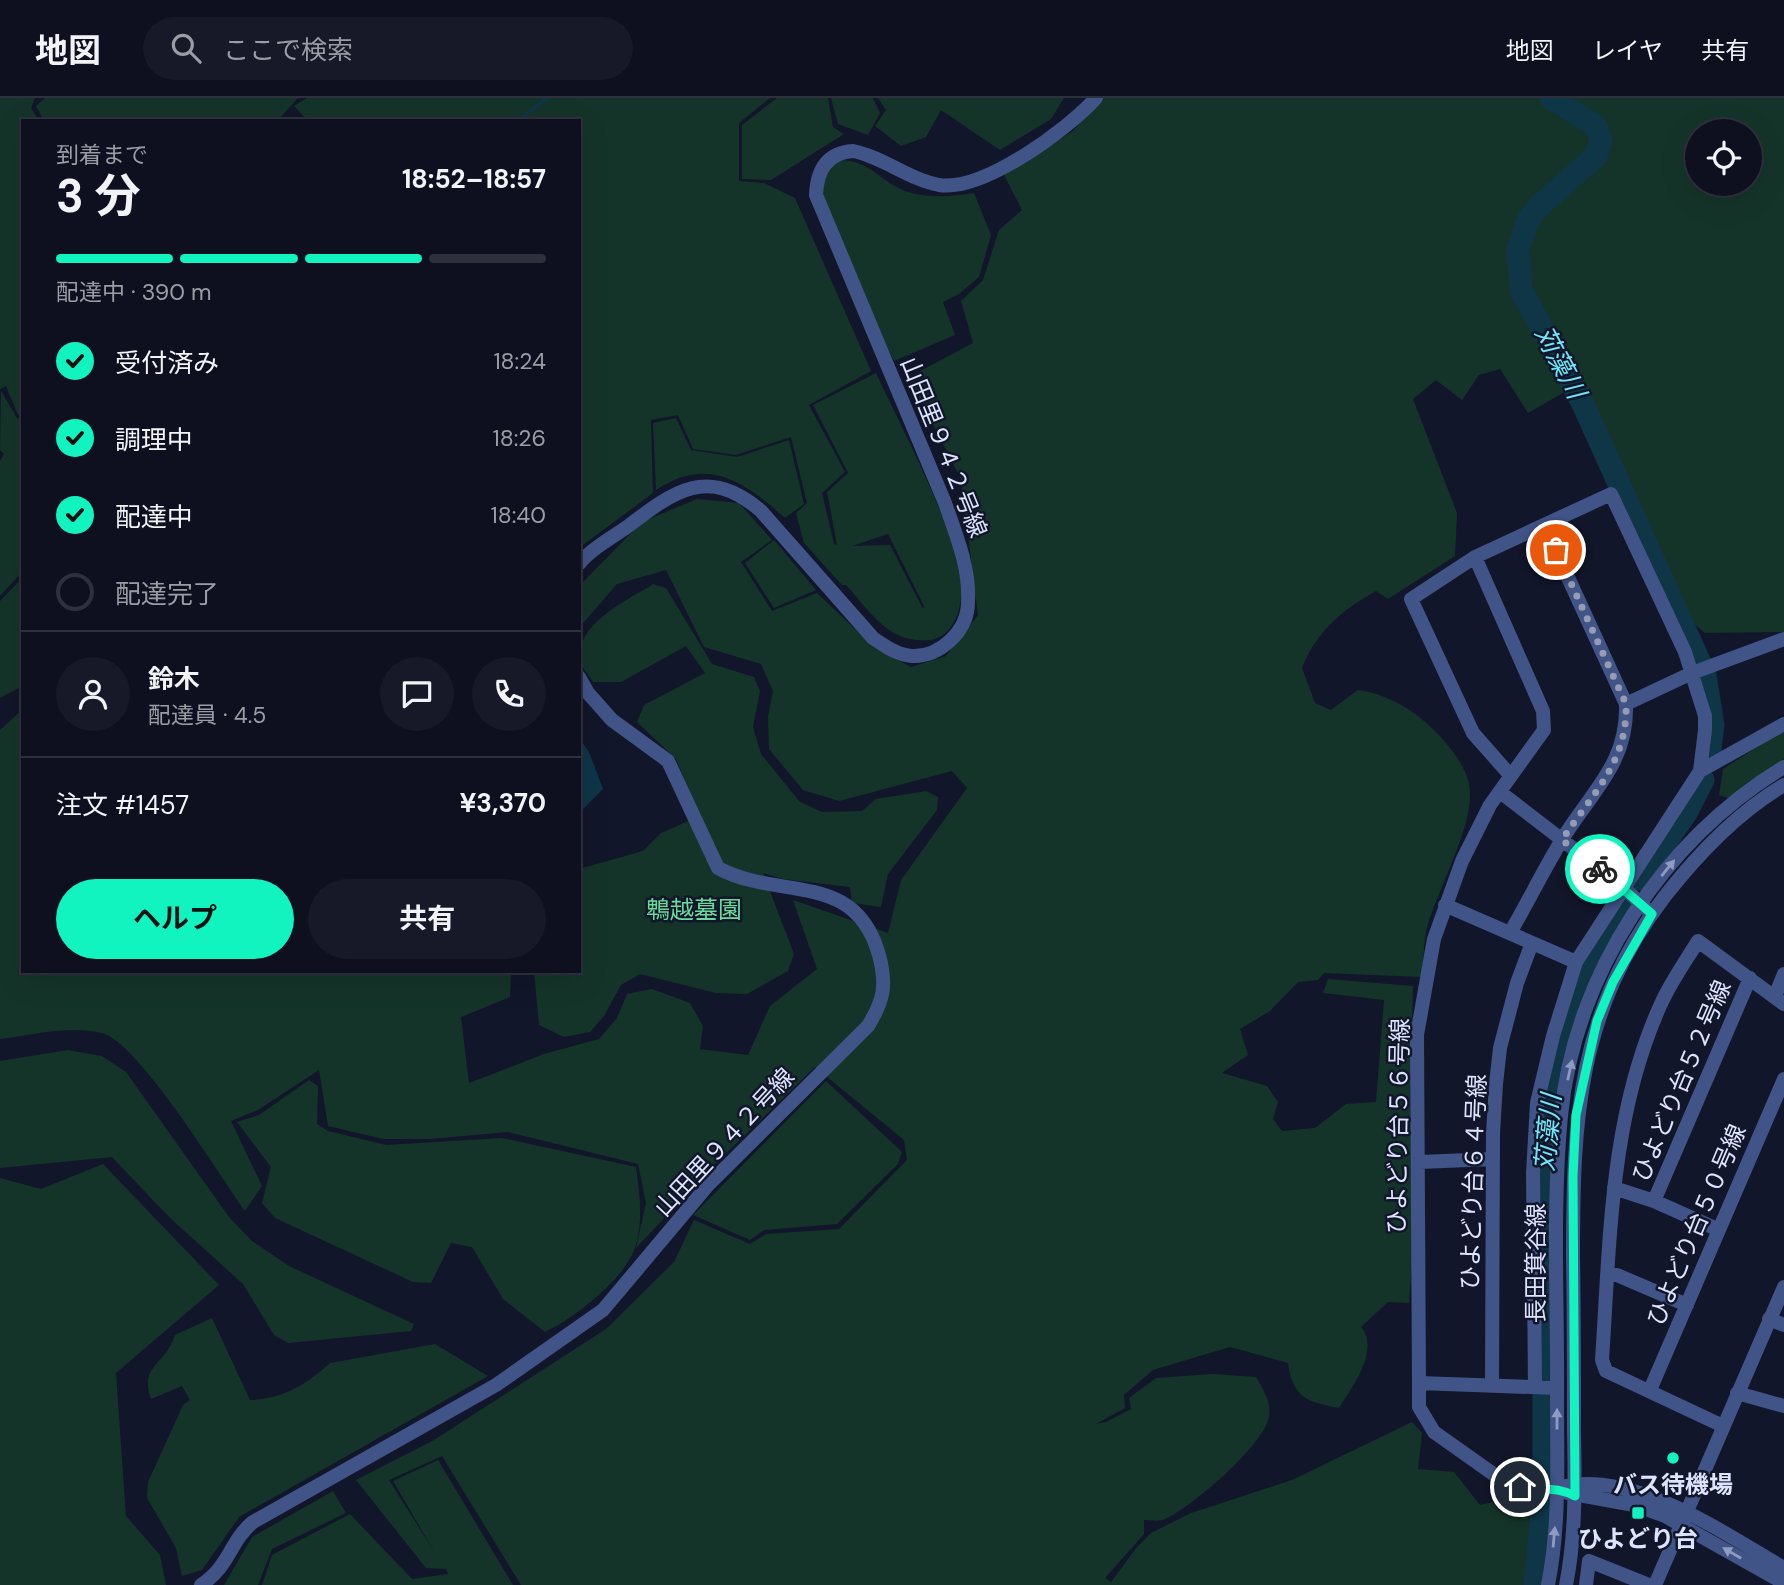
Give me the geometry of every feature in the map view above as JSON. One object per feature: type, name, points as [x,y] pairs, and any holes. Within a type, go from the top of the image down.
[{"type":"street","name":"山田里９４２号線","points":[[581,562],[665,498],[684,489],[715,486],[745,497],[761,511],[873,638],[889,649],[913,656],[932,653],[954,637],[966,618],[968,602],[963,554],[945,503],[816,195],[817,181],[823,164],[840,152],[853,151],[938,185],[972,181],[1063,129],[1096,98]]},
{"type":"street","points":[[1510,775],[1473,733],[1411,599],[1475,557],[1611,494],[1692,673],[1705,716],[1700,771]]},
{"type":"street","points":[[1510,933],[1562,840],[1616,762],[1627,726],[1626,704],[1544,525]]},
{"type":"street","name":"ひよどり台５６号線","points":[[1475,557],[1543,711],[1544,730],[1535,746],[1510,775],[1462,861],[1434,939],[1418,1035],[1419,1407],[1434,1432],[1506,1483],[1535,1490],[1557,1488]]},
{"type":"street","points":[[1626,704],[1692,673],[1784,639]]},
{"type":"street","name":"山田里９４２号線","points":[[201,1585],[222,1570],[237,1542],[253,1522],[496,1385],[603,1310],[708,1185],[868,1027],[882,1003],[884,975],[878,951],[866,926],[851,906],[822,892],[779,887],[732,876],[718,868],[668,761],[612,720],[588,693],[581,681]]},
{"type":"street","points":[[1535,1386],[1533,1173],[1537,1103],[1553,1036],[1576,962],[1622,886],[1700,771],[1784,724]]},
{"type":"street","name":"長田箕谷線","points":[[1548,1585],[1557,1488],[1561,1114],[1569,1068],[1600,975],[1641,903],[1698,834],[1764,779],[1784,767]]},
{"type":"street","name":"長田箕谷線","points":[[1566,1585],[1575,1490],[1573,1176],[1576,1115],[1597,1021],[1613,982],[1652,914],[1709,845],[1784,785]]},
{"type":"street","points":[[1500,792],[1622,886],[1652,914]]},
{"type":"street","points":[[1445,905],[1576,962]]},
{"type":"street","points":[[1723,1426],[1606,1371],[1602,1360],[1614,1188],[1623,1117],[1641,1056],[1660,1006],[1698,942],[1779,1000],[1784,974]]},
{"type":"street","name":"ひよどり台６４号線","points":[[1492,1385],[1493,1159],[1500,1048],[1517,983],[1532,943]]},
{"type":"street","name":"ひよどり台５２号線","points":[[1654,1201],[1750,978]]},
{"type":"street","name":"ひよどり台５０号線","points":[[1650,1390],[1784,1079]]},
{"type":"street","points":[[1420,1162],[1493,1159]]},
{"type":"street","points":[[1614,1188],[1654,1201],[1718,1230]]},
{"type":"street","points":[[1608,1275],[1617,1275],[1686,1305]]},
{"type":"street","points":[[1655,1585],[1784,1287]]},
{"type":"street","points":[[1769,1319],[1784,1325]]},
{"type":"street","points":[[1419,1383],[1557,1388]]},
{"type":"street","points":[[1737,1394],[1784,1406]]},
{"type":"street","points":[[1557,1488],[1575,1490],[1683,1518],[1784,1567]]},
{"type":"street","points":[[1683,1518],[1784,1583]]},
{"type":"street","points":[[1586,1585],[1589,1561],[1649,1585]]},
{"type":"green space","points":[[0,98],[35,98],[31,108],[38,119],[21,119],[21,414],[18,415],[6,386],[0,389]]},
{"type":"green space","points":[[45,98],[298,98],[279,119],[43,119],[36,106]]},
{"type":"green space","points":[[307,98],[770,98],[739,123],[739,181],[764,183],[795,198],[871,371],[809,405],[845,472],[822,493],[834,544],[837,545],[827,492],[848,473],[813,405],[876,373],[926,478],[949,534],[961,585],[958,611],[951,627],[938,638],[930,640],[915,640],[892,631],[872,615],[846,585],[842,585],[804,543],[796,513],[807,503],[791,437],[736,455],[693,449],[678,415],[651,420],[653,493],[581,547],[581,119],[306,119],[294,106]],"holes":[[[888,534],[924,606],[923,609],[890,545],[852,546]]]},
{"type":"green space","points":[[777,98],[828,98],[833,127],[844,134],[771,180],[742,179],[742,125]]},
{"type":"green space","points":[[831,98],[873,98],[880,113],[868,135],[838,124]]},
{"type":"green space","points":[[878,98],[1064,98],[1051,119],[1000,150],[941,110],[926,137],[901,146],[875,126],[886,110]]},
{"type":"green space","points":[[1102,98],[1784,98],[1784,632],[1705,633],[1692,622],[1673,593],[1568,390],[1528,413],[1500,369],[1479,375],[1462,400],[1436,380],[1413,399],[1457,513],[1455,556],[1388,599],[1376,591],[1352,606],[1323,632],[1302,668],[1315,703],[1331,710],[1358,690],[1391,700],[1428,724],[1458,759],[1466,775],[1470,792],[1466,822],[1428,924],[1422,977],[1324,973],[1318,980],[1298,982],[1270,1011],[1240,1029],[1248,1055],[1222,1073],[1267,1086],[1278,1102],[1273,1119],[1282,1131],[1315,1128],[1346,1104],[1376,1102],[1384,1000],[1323,993],[1328,979],[1413,986],[1410,1101],[1416,1216],[1409,1303],[1388,1302],[1361,1327],[1368,1346],[1366,1357],[1357,1379],[1339,1408],[1303,1396],[1294,1384],[1288,1363],[1230,1347],[1153,1370],[1124,1395],[1125,1408],[1096,1424],[1106,1422],[1131,1409],[1129,1398],[1156,1378],[1213,1374],[1256,1377],[1269,1407],[1269,1417],[1264,1429],[1241,1459],[1225,1474],[1192,1502],[1163,1520],[1144,1520],[1144,1534],[1105,1578],[1111,1582],[1151,1533],[1191,1513],[1292,1480],[1412,1422],[1422,1433],[1418,1469],[1454,1472],[1480,1505],[1511,1498],[1539,1504],[1542,1569],[1537,1585],[521,1585],[442,1456],[389,1480],[435,1553],[393,1481],[438,1460],[513,1585],[262,1585],[272,1555],[350,1514],[412,1579],[448,1574],[446,1569],[426,1568],[356,1480],[434,1440],[606,1329],[674,1262],[694,1220],[750,1244],[766,1234],[839,1229],[907,1160],[904,1140],[815,1067],[714,1165],[636,1248],[646,1203],[638,1164],[508,1132],[430,1139],[383,1139],[328,1126],[319,1070],[258,1110],[231,1121],[262,1186],[245,1211],[178,1112],[136,1060],[117,1042],[102,1033],[77,1030],[0,1039],[0,730],[21,711],[21,973],[511,973],[510,997],[461,1017],[469,1083],[544,1054],[599,1039],[617,1018],[627,994],[652,989],[690,1003],[703,1026],[700,1049],[748,1055],[770,1006],[817,969],[793,900],[888,933],[901,880],[967,788],[952,771],[839,801],[803,790],[769,749],[768,717],[773,691],[761,664],[704,647],[666,570],[617,584],[581,626],[581,584],[642,522],[697,499],[739,503],[772,540],[741,562],[772,611],[817,593],[875,648],[911,667],[946,656],[978,615],[961,479],[909,377],[973,343],[961,301],[983,280],[999,230],[1022,210],[1004,175],[1073,131]]},
{"type":"green space","points":[[839,160],[859,164],[899,188],[916,194],[941,196],[974,193],[991,235],[979,277],[959,294],[943,302],[955,335],[894,361],[821,208],[825,171]]},
{"type":"green space","points":[[1,391],[17,418],[21,417],[21,573],[0,596],[0,461],[4,454],[0,450]]},
{"type":"green space","points":[[676,418],[691,450],[737,457],[789,440],[804,504],[785,518],[740,484],[709,474],[675,480],[656,490],[653,423]]},
{"type":"green space","points":[[774,540],[816,590],[774,608],[745,563]]},
{"type":"green space","points":[[21,579],[21,687],[0,698],[0,601]]},
{"type":"green space","name":"鵯越墓園","points":[[653,584],[666,588],[712,664],[754,677],[760,691],[753,727],[761,754],[800,802],[822,812],[862,811],[876,799],[926,791],[938,797],[937,810],[888,874],[881,907],[852,903],[850,887],[783,879],[763,873],[794,954],[788,971],[747,994],[716,993],[640,974],[621,985],[604,1016],[590,1032],[564,1037],[539,1025],[534,973],[581,973],[581,868],[643,851],[661,833],[700,816],[676,759],[637,722],[644,705],[705,673],[686,646],[621,682],[593,682],[581,664],[581,646],[595,623],[618,605]]},
{"type":"green space","points":[[1784,730],[1784,759],[1731,799],[1719,795],[1723,769]]},
{"type":"green space","points":[[68,1050],[102,1056],[126,1072],[229,1217],[252,1241],[289,1266],[414,1324],[411,1331],[288,1343],[274,1335],[243,1284],[169,1217],[112,1157],[0,1168],[0,1061]]},
{"type":"green space","points":[[309,1080],[318,1086],[317,1124],[328,1131],[386,1145],[502,1138],[636,1167],[640,1200],[639,1233],[627,1264],[595,1298],[545,1332],[503,1299],[472,1247],[451,1243],[431,1283],[413,1282],[275,1218],[262,1203],[271,1167],[237,1122],[259,1115]]},
{"type":"green space","points":[[826,1081],[902,1152],[898,1164],[837,1224],[764,1230],[750,1240],[693,1215]]},
{"type":"green space","points":[[103,1164],[219,1285],[116,1373],[126,1516],[160,1555],[166,1585],[0,1585],[0,1178],[41,1189]]},
{"type":"green space","points":[[212,1318],[250,1400],[283,1394],[312,1378],[330,1363],[435,1344],[488,1376],[239,1517],[202,1570],[182,1576],[176,1548],[147,1498],[148,1482],[183,1405],[190,1400],[182,1386],[151,1399],[148,1379],[175,1335]]},
{"type":"green space","points":[[333,1491],[346,1513],[272,1549],[258,1585],[224,1585],[252,1537]]},
{"type":"water","points":[[581,741],[589,752],[603,789],[581,811]]},
{"type":"waterway","points":[[520,119],[547,98]]},
{"type":"waterway","name":"苅藻川","points":[[1551,98],[1596,126],[1601,140],[1596,156],[1537,208],[1527,222],[1518,250],[1521,290],[1583,404],[1700,663]]},
{"type":"waterway","name":"苅藻川","points":[[1705,675],[1713,725],[1709,758]]},
{"type":"waterway","name":"苅藻川","points":[[1640,879],[1686,813],[1703,780]]},
{"type":"waterway","name":"苅藻川","points":[[1544,1377],[1543,1162],[1557,1051],[1600,941],[1622,904]]},
{"type":"waterway","name":"苅藻川","points":[[1544,1391],[1544,1478]]},
{"type":"waterway","name":"苅藻川","points":[[1535,1585],[1543,1503]]},
{"type":"way so far","points":[[1556,550],[1626,704],[1627,726],[1616,762],[1562,840],[1600,869]]},
{"type":"place","name":"バス待機場","points":[[1673,1458]]},
{"type":"place","name":"ひよどり台","points":[[1638,1513]]},
{"type":"route","points":[[1520,1487],[1535,1490],[1557,1488],[1575,1496],[1573,1176],[1576,1115],[1597,1021],[1613,982],[1652,914],[1600,869]]}]
